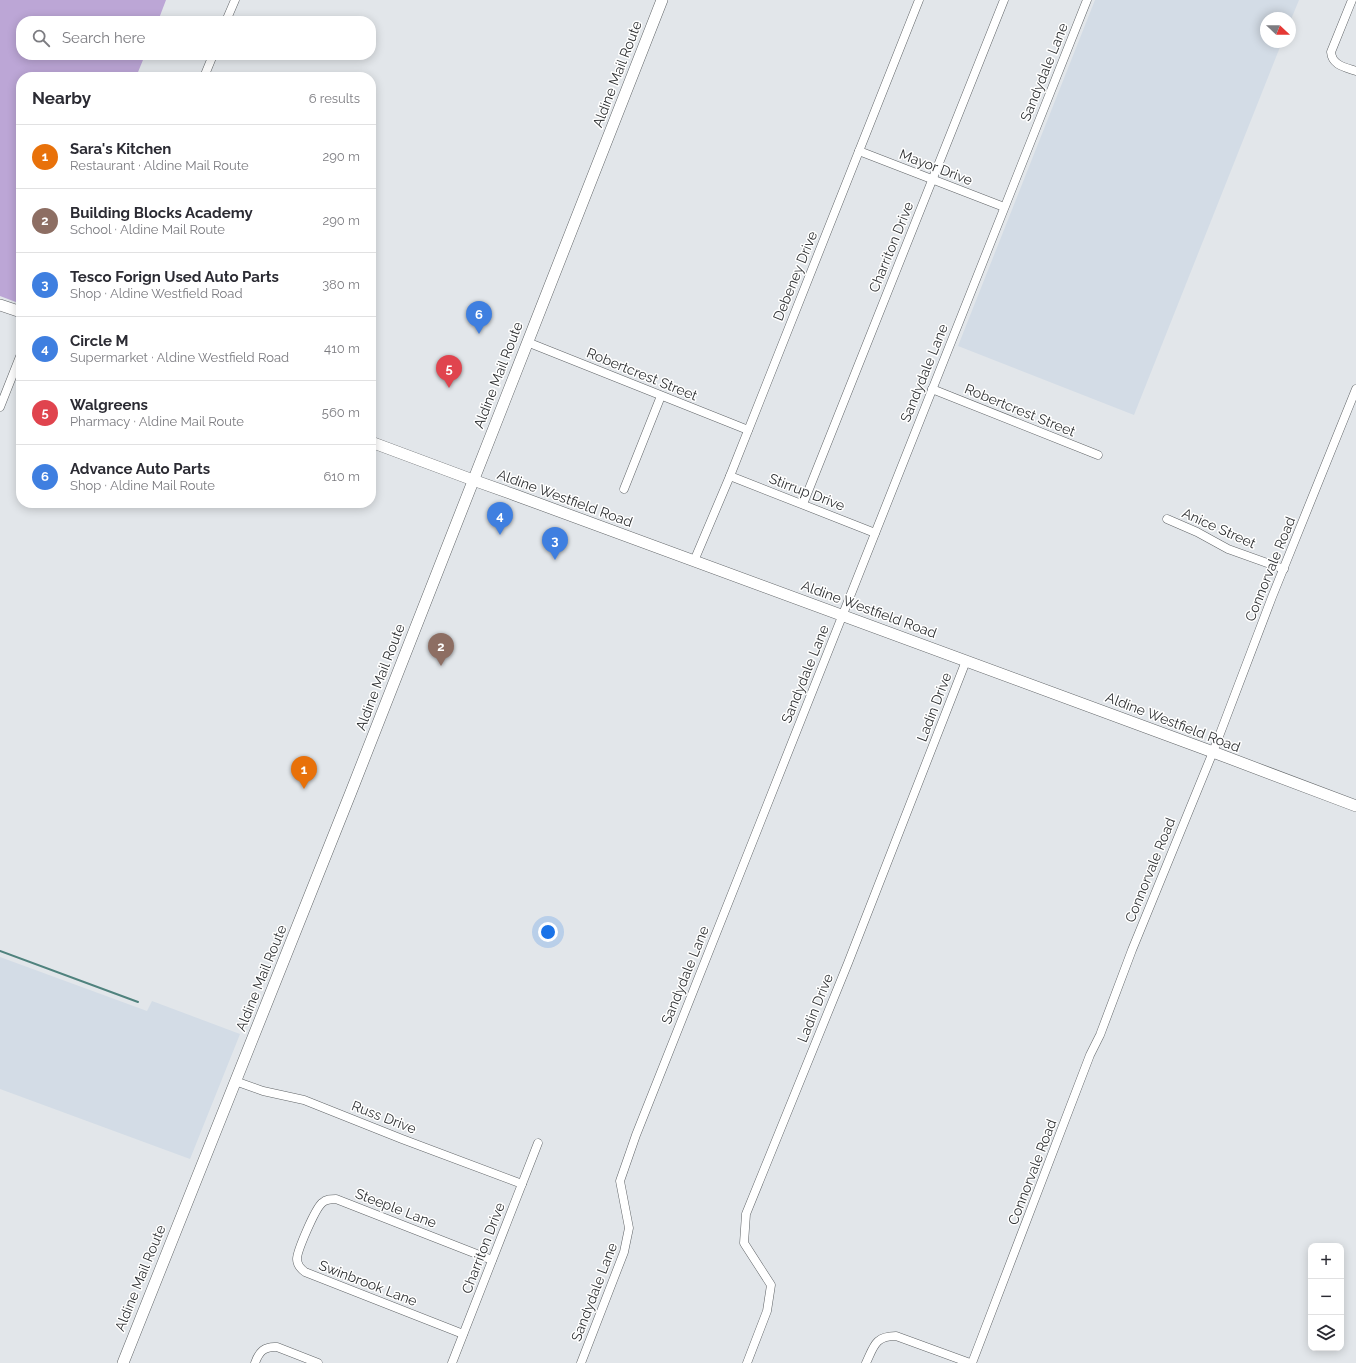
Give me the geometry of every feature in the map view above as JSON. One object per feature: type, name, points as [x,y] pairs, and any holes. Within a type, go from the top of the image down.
[{"type":"main road","name":"Aldine Mail Route","points":[[123,1363],[351,792],[662,0]]},
{"type":"main road","points":[[0,305],[16,310]]},
{"type":"main road","name":"Aldine Westfield Road","points":[[376,444],[1356,806]]},
{"type":"street","points":[[228,16],[235,0]]},
{"type":"street","name":"Debeney Drive","points":[[694,561],[730,476],[919,0]]},
{"type":"street","name":"Charriton Drive","points":[[803,504],[1004,0]]},
{"type":"street","name":"Sandydale Lane","points":[[581,1363],[624,1252],[629,1228],[620,1181],[636,1135],[1087,0]]},
{"type":"street","points":[[1352,0],[1331,52],[1335,63],[1356,71]]},
{"type":"street","points":[[206,72],[211,60]]},
{"type":"street","name":"Mayor Drive","points":[[859,151],[1004,207]]},
{"type":"street","name":"Robertcrest Street","points":[[527,342],[748,430]]},
{"type":"street","points":[[0,408],[16,367]]},
{"type":"street","name":"Robertcrest Street","points":[[932,389],[1098,455]]},
{"type":"street","name":"Connorvale Road","points":[[971,1363],[1090,1055],[1100,1036],[1132,950],[1356,389]]},
{"type":"street","points":[[624,489],[661,396]]},
{"type":"street","name":"Stirrup Drive","points":[[730,476],[875,533]]},
{"type":"street","name":"Anice Street","points":[[1167,519],[1197,532],[1228,549],[1284,568]]},
{"type":"street","name":"Ladin Drive","points":[[747,1363],[767,1311],[771,1285],[744,1243],[746,1214],[845,970],[966,661]]},
{"type":"street","name":"Russ Drive","points":[[235,1081],[262,1091],[304,1100],[522,1184]]},
{"type":"street","name":"Charriton Drive","points":[[452,1363],[538,1143]]},
{"type":"street","name":"Steeple Lane","points":[[306,1232],[321,1204],[328,1199],[336,1199],[492,1260]]},
{"type":"street","name":"Swinbrook Lane","points":[[306,1232],[297,1258],[297,1264],[305,1272],[463,1334]]},
{"type":"street","points":[[866,1363],[875,1344],[887,1336],[904,1338],[971,1363]]},
{"type":"street","points":[[255,1363],[259,1353],[270,1346],[318,1363]]},
{"type":"shaded area","points":[[0,0],[166,0],[160,16],[16,16],[16,60],[143,60],[138,72],[16,72],[16,302],[0,296]]},
{"type":"shaded area","points":[[1095,0],[1299,0],[1294,12],[1260,12],[1260,48],[1280,48],[1134,415],[958,346]]},
{"type":"shaded area","points":[[0,957],[147,1011],[152,1001],[240,1034],[190,1159],[0,1089]]},
{"type":"waterway","points":[[0,951],[138,1002]]},
{"type":"place","name":"Advance Auto Parts","points":[[479,334]]},
{"type":"place","name":"Walgreens","points":[[449,388]]},
{"type":"place","name":"Circle M","points":[[500,535]]},
{"type":"place","name":"Tesco Forign Used Auto Parts","points":[[555,560]]},
{"type":"place","name":"Building Blocks Academy","points":[[441,666]]},
{"type":"place","name":"Sara's Kitchen","points":[[304,789]]}]
